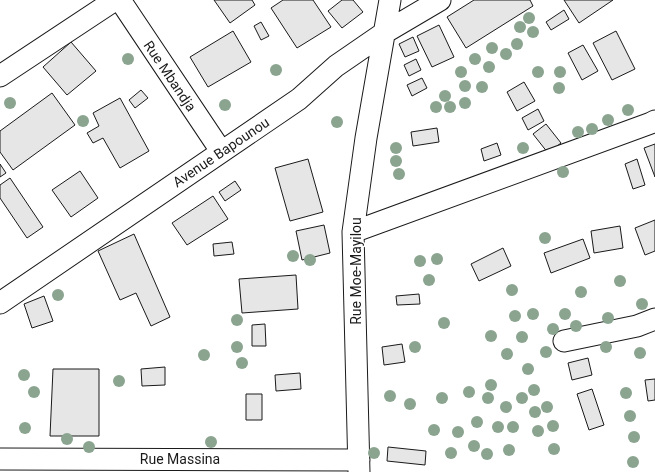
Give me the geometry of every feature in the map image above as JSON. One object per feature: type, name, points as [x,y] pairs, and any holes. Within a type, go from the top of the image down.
[{"type":"street","points":[[0,76],[115,0]]},
{"type":"street","name":"Rue Mbandja","points":[[120,0],[221,151]]},
{"type":"street","name":"Rue Moe-Mayilou","points":[[359,466],[353,232],[366,138],[390,0]]},
{"type":"street","name":"Avenue Bapounou","points":[[0,303],[299,99],[336,66],[384,33],[440,0]]},
{"type":"street","points":[[353,232],[655,121]]},
{"type":"street","points":[[564,341],[637,326],[655,319]]},
{"type":"street","name":"Rue Massina","points":[[0,459],[359,466]]},
{"type":"building","points":[[214,0],[252,0],[255,5],[230,23]]},
{"type":"building","points":[[283,0],[313,0],[331,27],[297,48],[271,8]]},
{"type":"building","points":[[342,0],[353,0],[363,12],[342,28],[328,11]]},
{"type":"building","points":[[474,0],[530,0],[533,6],[466,48],[447,17]]},
{"type":"building","points":[[564,0],[613,0],[579,23]]},
{"type":"building","points":[[564,10],[569,19],[551,30],[546,22]]},
{"type":"building","points":[[261,22],[269,36],[261,40],[254,26]]},
{"type":"building","points":[[439,25],[454,57],[432,67],[417,36]]},
{"type":"building","points":[[233,31],[251,62],[208,87],[190,57]]},
{"type":"building","points":[[616,31],[635,69],[612,80],[593,43]]},
{"type":"building","points":[[413,37],[419,51],[405,57],[399,44]]},
{"type":"building","points":[[71,42],[96,71],[67,95],[43,67]]},
{"type":"building","points":[[583,45],[598,71],[582,80],[568,53]]},
{"type":"building","points":[[416,59],[421,70],[409,76],[404,65]]},
{"type":"building","points":[[422,78],[427,88],[412,96],[407,85]]},
{"type":"building","points":[[524,82],[535,101],[517,111],[507,92]]},
{"type":"building","points":[[141,90],[148,98],[135,108],[129,100]]},
{"type":"building","points":[[52,93],[75,125],[13,170],[0,152],[0,131]]},
{"type":"building","points":[[120,98],[149,151],[120,168],[103,138],[93,143],[87,133],[99,126],[93,113]]},
{"type":"building","points":[[538,109],[544,121],[528,130],[522,118]]},
{"type":"building","points":[[546,124],[561,143],[548,153],[533,134]]},
{"type":"building","points":[[437,128],[439,142],[413,146],[411,132]]},
{"type":"building","points":[[497,143],[501,155],[484,161],[481,149]]},
{"type":"building","points":[[655,144],[655,177],[644,148]]},
{"type":"building","points":[[308,159],[323,212],[290,221],[275,168]]},
{"type":"building","points":[[637,159],[645,185],[633,189],[625,164]]},
{"type":"building","points":[[0,164],[6,173],[0,177]]},
{"type":"building","points":[[80,171],[98,198],[71,217],[52,190]]},
{"type":"building","points":[[10,178],[43,227],[27,238],[0,198],[0,185]]},
{"type":"building","points":[[235,181],[241,190],[225,201],[219,192]]},
{"type":"building","points":[[213,196],[228,219],[187,245],[172,223]]},
{"type":"building","points":[[655,220],[655,251],[645,255],[635,228]]},
{"type":"building","points":[[324,225],[330,253],[302,260],[296,231]]},
{"type":"building","points":[[620,226],[623,248],[594,253],[591,231]]},
{"type":"building","points":[[134,234],[170,317],[151,326],[136,293],[120,300],[98,251]]},
{"type":"building","points":[[583,239],[590,258],[551,273],[544,253]]},
{"type":"building","points":[[232,242],[234,254],[214,256],[213,244]]},
{"type":"building","points":[[503,248],[511,266],[479,281],[471,264]]},
{"type":"building","points":[[296,275],[298,309],[242,313],[239,279]]},
{"type":"building","points":[[419,294],[420,304],[397,305],[396,296]]},
{"type":"building","points":[[44,296],[53,321],[32,328],[24,304]]},
{"type":"building","points":[[265,324],[266,346],[252,346],[252,325]]},
{"type":"building","points":[[402,344],[405,362],[384,365],[382,347]]},
{"type":"building","points":[[588,358],[592,375],[572,380],[568,363]]},
{"type":"building","points":[[165,367],[165,385],[142,386],[141,369]]},
{"type":"building","points":[[53,369],[99,369],[99,436],[50,436]]},
{"type":"building","points":[[300,373],[301,389],[276,391],[275,375]]},
{"type":"building","points":[[655,379],[655,400],[648,401],[645,380]]},
{"type":"building","points":[[592,389],[604,425],[589,430],[577,394]]},
{"type":"building","points":[[246,394],[262,394],[262,420],[246,420]]},
{"type":"building","points":[[388,447],[426,451],[425,465],[387,461]]}]
